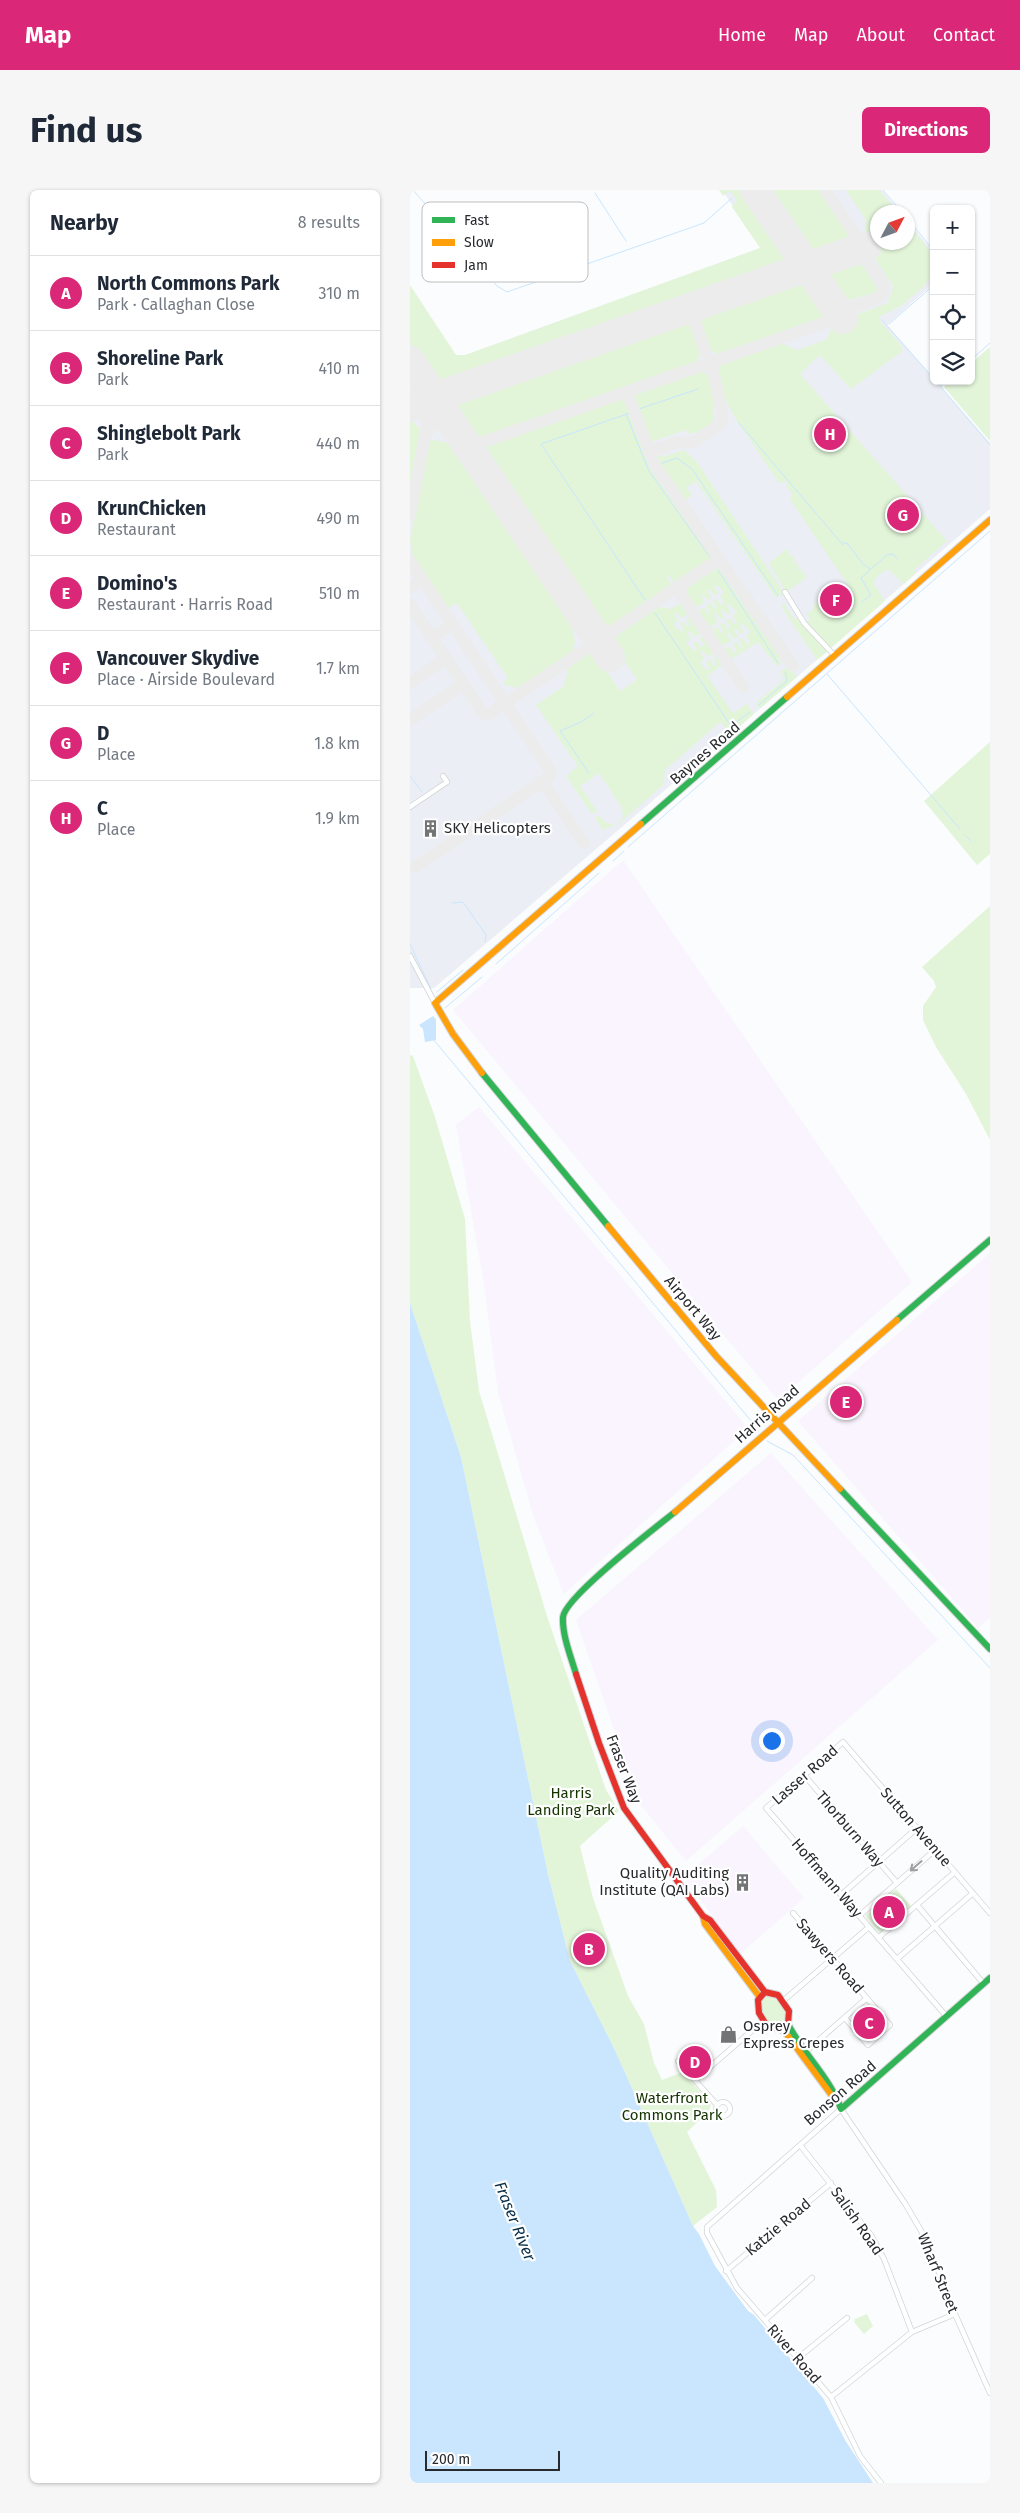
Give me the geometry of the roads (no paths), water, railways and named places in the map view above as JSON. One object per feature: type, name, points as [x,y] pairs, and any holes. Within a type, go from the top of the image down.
[{"type":"street","name":"Baynes Road","points":[[435,1002],[990,520]]},
{"type":"street","points":[[785,592],[804,622],[835,656]]},
{"type":"street","points":[[410,807],[447,782],[443,776]]},
{"type":"street","name":"Airport Way","points":[[410,956],[435,1002],[468,1054],[504,1101],[716,1356],[990,1649]]},
{"type":"street","name":"Harris Road","points":[[564,1612],[569,1604],[609,1568],[990,1240]]},
{"type":"street","name":"Fraser Way","points":[[564,1612],[562,1626],[618,1797],[625,1810],[703,1916],[705,1924],[762,1994]]},
{"type":"street","name":"Lasser Road","points":[[766,1808],[843,1742]]},
{"type":"street","name":"Sutton Avenue","points":[[843,1742],[990,1912]]},
{"type":"street","name":"Thorburn Way","points":[[804,1775],[897,1883]]},
{"type":"street","name":"Hoffmann Way","points":[[766,1808],[947,2016]]},
{"type":"street","points":[[841,1895],[917,1828]]},
{"type":"street","points":[[859,1916],[935,1850]]},
{"type":"street","points":[[878,1938],[955,1872]]},
{"type":"street","points":[[897,1959],[973,1893]]},
{"type":"street","points":[[917,1905],[984,1984]]},
{"type":"street","name":"Sawyers Road","points":[[793,1913],[890,2025],[868,2045],[845,2018]]},
{"type":"street","points":[[784,2001],[869,1927]]},
{"type":"street","name":"Bonson Road","points":[[707,2227],[990,1978]]},
{"type":"street","points":[[788,2024],[780,2029],[771,2028],[763,2021],[757,2010],[762,1994],[775,1993],[784,2001],[789,2011],[788,2024],[803,2053],[833,2097],[838,2100],[841,2109]]},
{"type":"street","points":[[803,2053],[867,1998]]},
{"type":"street","points":[[695,2080],[763,2021]]},
{"type":"street","points":[[780,2029],[803,2053]]},
{"type":"street","points":[[678,2061],[717,2105]]},
{"type":"street","name":"Wharf Street","points":[[841,2109],[918,2224],[927,2241],[955,2314],[990,2393]]},
{"type":"street","name":"Salish Road","points":[[800,2145],[865,2227],[884,2259],[912,2332]]},
{"type":"street","name":"Katzie Road","points":[[726,2271],[831,2183]]},
{"type":"street","name":"River Road","points":[[707,2227],[706,2233],[726,2271],[745,2298],[831,2397],[860,2456],[881,2483]]},
{"type":"street","points":[[765,2320],[812,2278]]},
{"type":"street","points":[[831,2397],[912,2332],[955,2314]]},
{"type":"street","points":[[798,2358],[846,2318]]},
{"type":"water","points":[[433,1016],[436,1019],[436,1040],[425,1042],[423,1029],[419,1025]]},
{"type":"water","name":"Fraser River","points":[[410,1303],[461,1457],[548,1874],[570,1961],[615,2050],[693,2226],[715,2266],[748,2311],[754,2315],[823,2398],[845,2440],[873,2483],[410,2483]]},
{"type":"waterway","points":[[413,190],[424,202]]},
{"type":"waterway","points":[[883,190],[896,205]]},
{"type":"waterway","points":[[595,193],[626,241]]},
{"type":"waterway","points":[[588,264],[704,223],[732,198]]},
{"type":"waterway","points":[[915,228],[933,250]]},
{"type":"waterway","points":[[494,282],[507,292],[536,282]]},
{"type":"waterway","points":[[889,324],[930,288]]},
{"type":"waterway","points":[[882,320],[930,374]]},
{"type":"waterway","points":[[975,356],[990,343]]},
{"type":"waterway","points":[[939,385],[990,445]]},
{"type":"waterway","points":[[639,409],[698,389]]},
{"type":"waterway","points":[[630,413],[541,444],[645,600]]},
{"type":"waterway","points":[[626,414],[649,471],[710,557]]},
{"type":"waterway","points":[[739,423],[843,545]]},
{"type":"waterway","points":[[659,464],[677,458],[692,469],[778,596]]},
{"type":"waterway","points":[[628,847],[990,531]]},
{"type":"waterway","points":[[843,543],[847,543],[863,564],[870,569]]},
{"type":"waterway","points":[[862,602],[871,595],[861,578],[887,555],[893,554],[897,559]]},
{"type":"waterway","points":[[718,570],[778,663]]},
{"type":"waterway","points":[[655,613],[731,726],[750,712]]},
{"type":"waterway","points":[[759,705],[787,681],[785,672]]},
{"type":"waterway","points":[[827,674],[960,829]]},
{"type":"waterway","points":[[589,773],[560,731],[581,722],[594,713]]},
{"type":"waterway","points":[[410,776],[422,792]]},
{"type":"waterway","points":[[965,835],[971,841]]},
{"type":"waterway","points":[[613,861],[624,851]]},
{"type":"waterway","points":[[496,964],[599,873]]},
{"type":"waterway","points":[[452,903],[463,902],[486,935],[485,942]]},
{"type":"waterway","points":[[410,944],[431,989]]},
{"type":"waterway","points":[[437,992],[463,970]]},
{"type":"waterway","points":[[445,1008],[482,977]]},
{"type":"waterway","points":[[433,1039],[757,1428]]},
{"type":"waterway","points":[[767,1441],[793,1455],[990,1668]]},
{"type":"place","name":"C","points":[[830,434]]},
{"type":"place","name":"D","points":[[903,515]]},
{"type":"place","name":"Vancouver Skydive","points":[[836,600]]},
{"type":"place","name":"SKY Helicopters","points":[[430,828]]},
{"type":"place","name":"Domino's","points":[[846,1402]]},
{"type":"place","name":"Quality Auditing Institute (QAI Labs)","points":[[743,1882]]},
{"type":"place","name":"North Commons Park","points":[[889,1912]]},
{"type":"place","name":"Shoreline Park","points":[[589,1949]]},
{"type":"place","name":"Shinglebolt Park","points":[[869,2023]]},
{"type":"place","name":"Osprey Express Crepes","points":[[729,2035]]},
{"type":"place","name":"KrunChicken","points":[[695,2062]]},
{"type":"park label","name":"Harris Landing Park","points":[[571,1802]]},
{"type":"park label","name":"Waterfront Commons Park","points":[[672,2106]]}]
